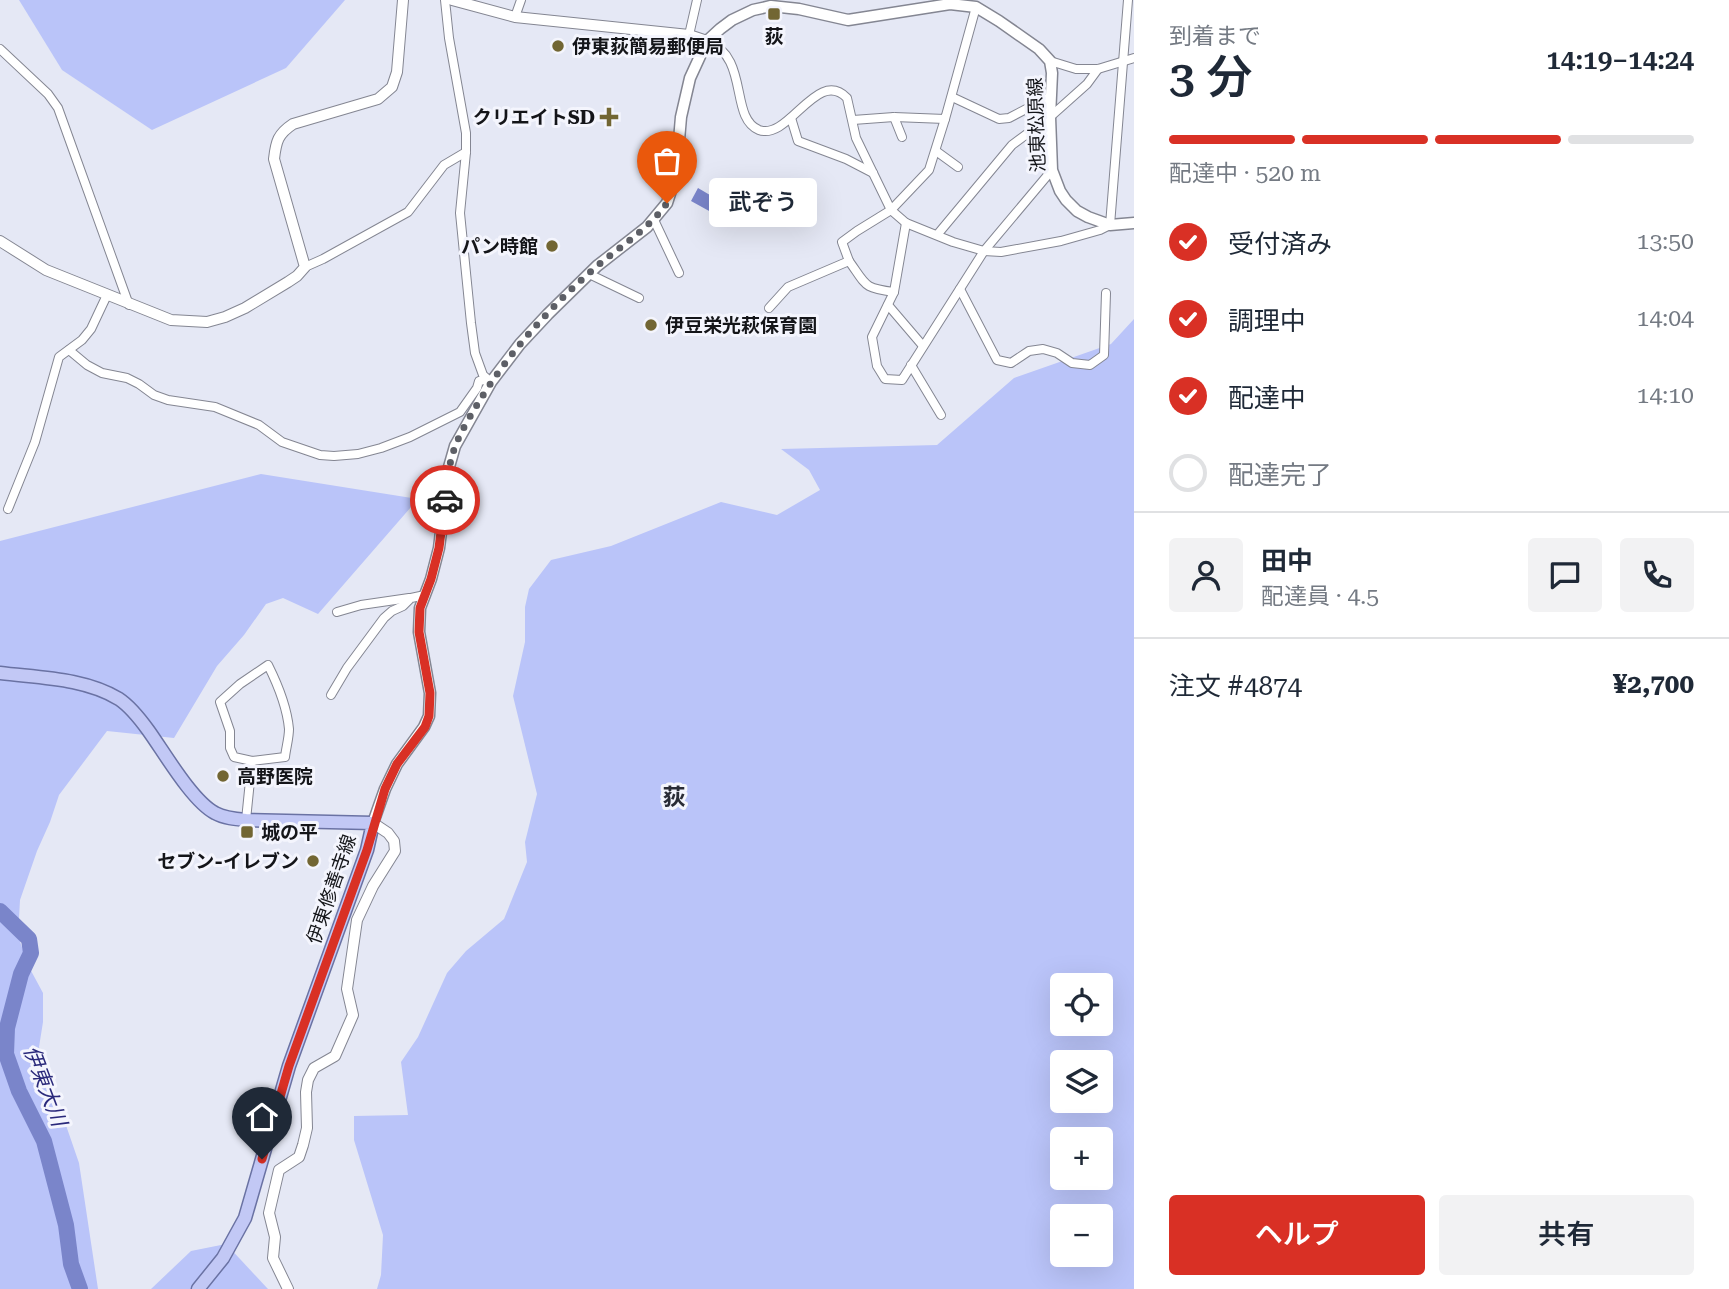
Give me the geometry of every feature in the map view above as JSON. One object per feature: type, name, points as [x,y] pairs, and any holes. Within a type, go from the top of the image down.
[{"type":"main road","name":"池東松原線","points":[[373,823],[397,764],[425,727],[429,716],[430,693],[419,632],[420,608],[439,548],[449,467],[455,446],[491,382],[520,344],[589,274],[654,220],[667,203],[676,176],[681,117],[690,78],[707,41],[720,29],[753,10],[771,6],[848,20],[890,15],[926,4],[976,7],[1039,49],[1050,61],[1052,170],[1066,200],[1077,211],[1111,225],[1134,223]]},
{"type":"main road","name":"伊東修善寺線","points":[[0,673],[73,682],[94,687],[121,700],[138,716],[198,801],[215,813],[246,820],[373,823],[367,850],[289,1066],[245,1218],[223,1258],[198,1289]]},
{"type":"street","points":[[305,267],[274,159],[276,145],[283,131],[293,124],[378,99],[392,87],[397,72],[402,0]]},
{"type":"street","points":[[445,0],[466,133],[460,213],[471,323],[475,353],[483,375],[491,382]]},
{"type":"street","points":[[452,0],[515,17],[689,35],[715,44],[734,69],[744,111],[756,129],[769,131],[779,127],[822,93],[840,93],[847,98],[856,138],[891,210],[906,223],[937,235],[984,251],[1001,252],[1074,237],[1111,225],[1128,0]]},
{"type":"street","points":[[515,17],[521,0]]},
{"type":"street","points":[[689,35],[697,0]]},
{"type":"street","points":[[894,292],[873,290],[867,286],[849,261],[842,242],[891,210],[929,170],[976,7]]},
{"type":"street","points":[[0,49],[48,94],[58,108],[129,304]]},
{"type":"street","points":[[1050,61],[1076,69],[1098,69],[1134,58]]},
{"type":"street","points":[[937,235],[1012,145],[1050,117],[1087,84],[1098,69]]},
{"type":"street","points":[[951,97],[999,119],[1009,118],[1051,96]]},
{"type":"street","points":[[853,120],[894,117],[945,119]]},
{"type":"street","points":[[894,117],[902,137]]},
{"type":"street","points":[[791,118],[798,141],[846,159],[873,173]]},
{"type":"street","points":[[936,151],[958,167]]},
{"type":"street","points":[[0,241],[46,270],[129,304],[171,320],[207,322],[245,308],[297,276],[305,267],[408,212],[444,165],[466,152]]},
{"type":"street","points":[[906,223],[894,292],[872,337],[877,366],[885,379],[902,380],[984,251],[1052,170]]},
{"type":"street","points":[[654,220],[679,273]]},
{"type":"street","points":[[768,308],[788,287],[849,261]]},
{"type":"street","points":[[589,274],[639,298]]},
{"type":"street","points":[[960,289],[997,360],[1011,363],[1029,351],[1043,349],[1058,353],[1072,363],[1090,365],[1104,355],[1106,293]]},
{"type":"street","points":[[8,509],[35,442],[60,357],[82,340],[91,329],[107,295]]},
{"type":"street","points":[[888,305],[923,346]]},
{"type":"street","points":[[69,350],[102,373],[127,378],[154,395],[168,400],[215,407],[259,425],[282,442],[320,455],[358,454],[410,437],[463,410],[479,381],[491,382]]},
{"type":"street","points":[[911,365],[941,415]]},
{"type":"street","points":[[337,612],[361,605],[425,595]]},
{"type":"street","points":[[331,695],[377,626],[411,598]]},
{"type":"street","points":[[268,665],[286,713],[289,732],[285,757],[252,761],[234,757],[230,748],[230,731],[220,702],[268,665]]},
{"type":"street","points":[[246,820],[252,761]]},
{"type":"street","points":[[288,1289],[273,1258],[275,1237],[269,1213],[279,1170],[299,1157],[303,1145],[307,1128],[308,1080],[314,1068],[335,1056],[353,1015],[348,989],[356,920],[395,851],[394,841],[388,833],[373,823]]},
{"type":"shaded area","points":[[19,0],[345,0],[286,68],[152,130],[62,70]]},
{"type":"shaded area","points":[[698,188],[727,205],[720,217],[691,201]]},
{"type":"shaded area","points":[[1134,319],[1134,1289],[377,1289],[381,1275],[383,1235],[354,1140],[354,1116],[408,1115],[401,1062],[418,1037],[447,973],[466,951],[504,919],[527,862],[525,842],[537,794],[513,696],[525,642],[525,607],[529,589],[551,560],[611,546],[721,502],[777,515],[820,490],[809,470],[781,449],[937,445],[1014,378],[1111,344]]},
{"type":"shaded area","points":[[261,474],[418,499],[318,614],[283,598],[266,604],[217,666],[174,738],[107,731],[59,795],[20,900],[18,936],[29,967],[43,993],[43,1022],[39,1047],[79,1163],[98,1289],[0,1289],[0,541]]},
{"type":"shaded area","points":[[226,1244],[268,1289],[151,1289],[191,1251]]},
{"type":"waterway","name":"伊東大川","points":[[0,911],[29,939],[31,953],[21,974],[7,1028],[6,1054],[19,1091],[44,1141],[66,1225],[71,1264],[80,1289]]},
{"type":"way so far","points":[[445,500],[455,446],[496,375],[548,314],[597,267],[647,227],[667,203]]},
{"type":"place","name":"荻","points":[[774,14]]},
{"type":"place","name":"伊東荻簡易郵便局","points":[[558,46]]},
{"type":"place","name":"クリエイトSD","points":[[609,117]]},
{"type":"place","name":"武ぞう","points":[[667,203]]},
{"type":"place","name":"パン時館","points":[[552,246]]},
{"type":"place","name":"伊豆栄光萩保育園","points":[[651,325]]},
{"type":"place","name":"高野医院","points":[[223,776]]},
{"type":"place","name":"城の平","points":[[247,832]]},
{"type":"place","name":"セブン-イレブン","points":[[313,861]]},
{"type":"district","name":"荻","points":[[674,797]]},
{"type":"route","points":[[262,1159],[289,1066],[367,850],[385,789],[397,764],[425,727],[429,716],[430,693],[419,632],[420,608],[439,548],[445,500]]}]
